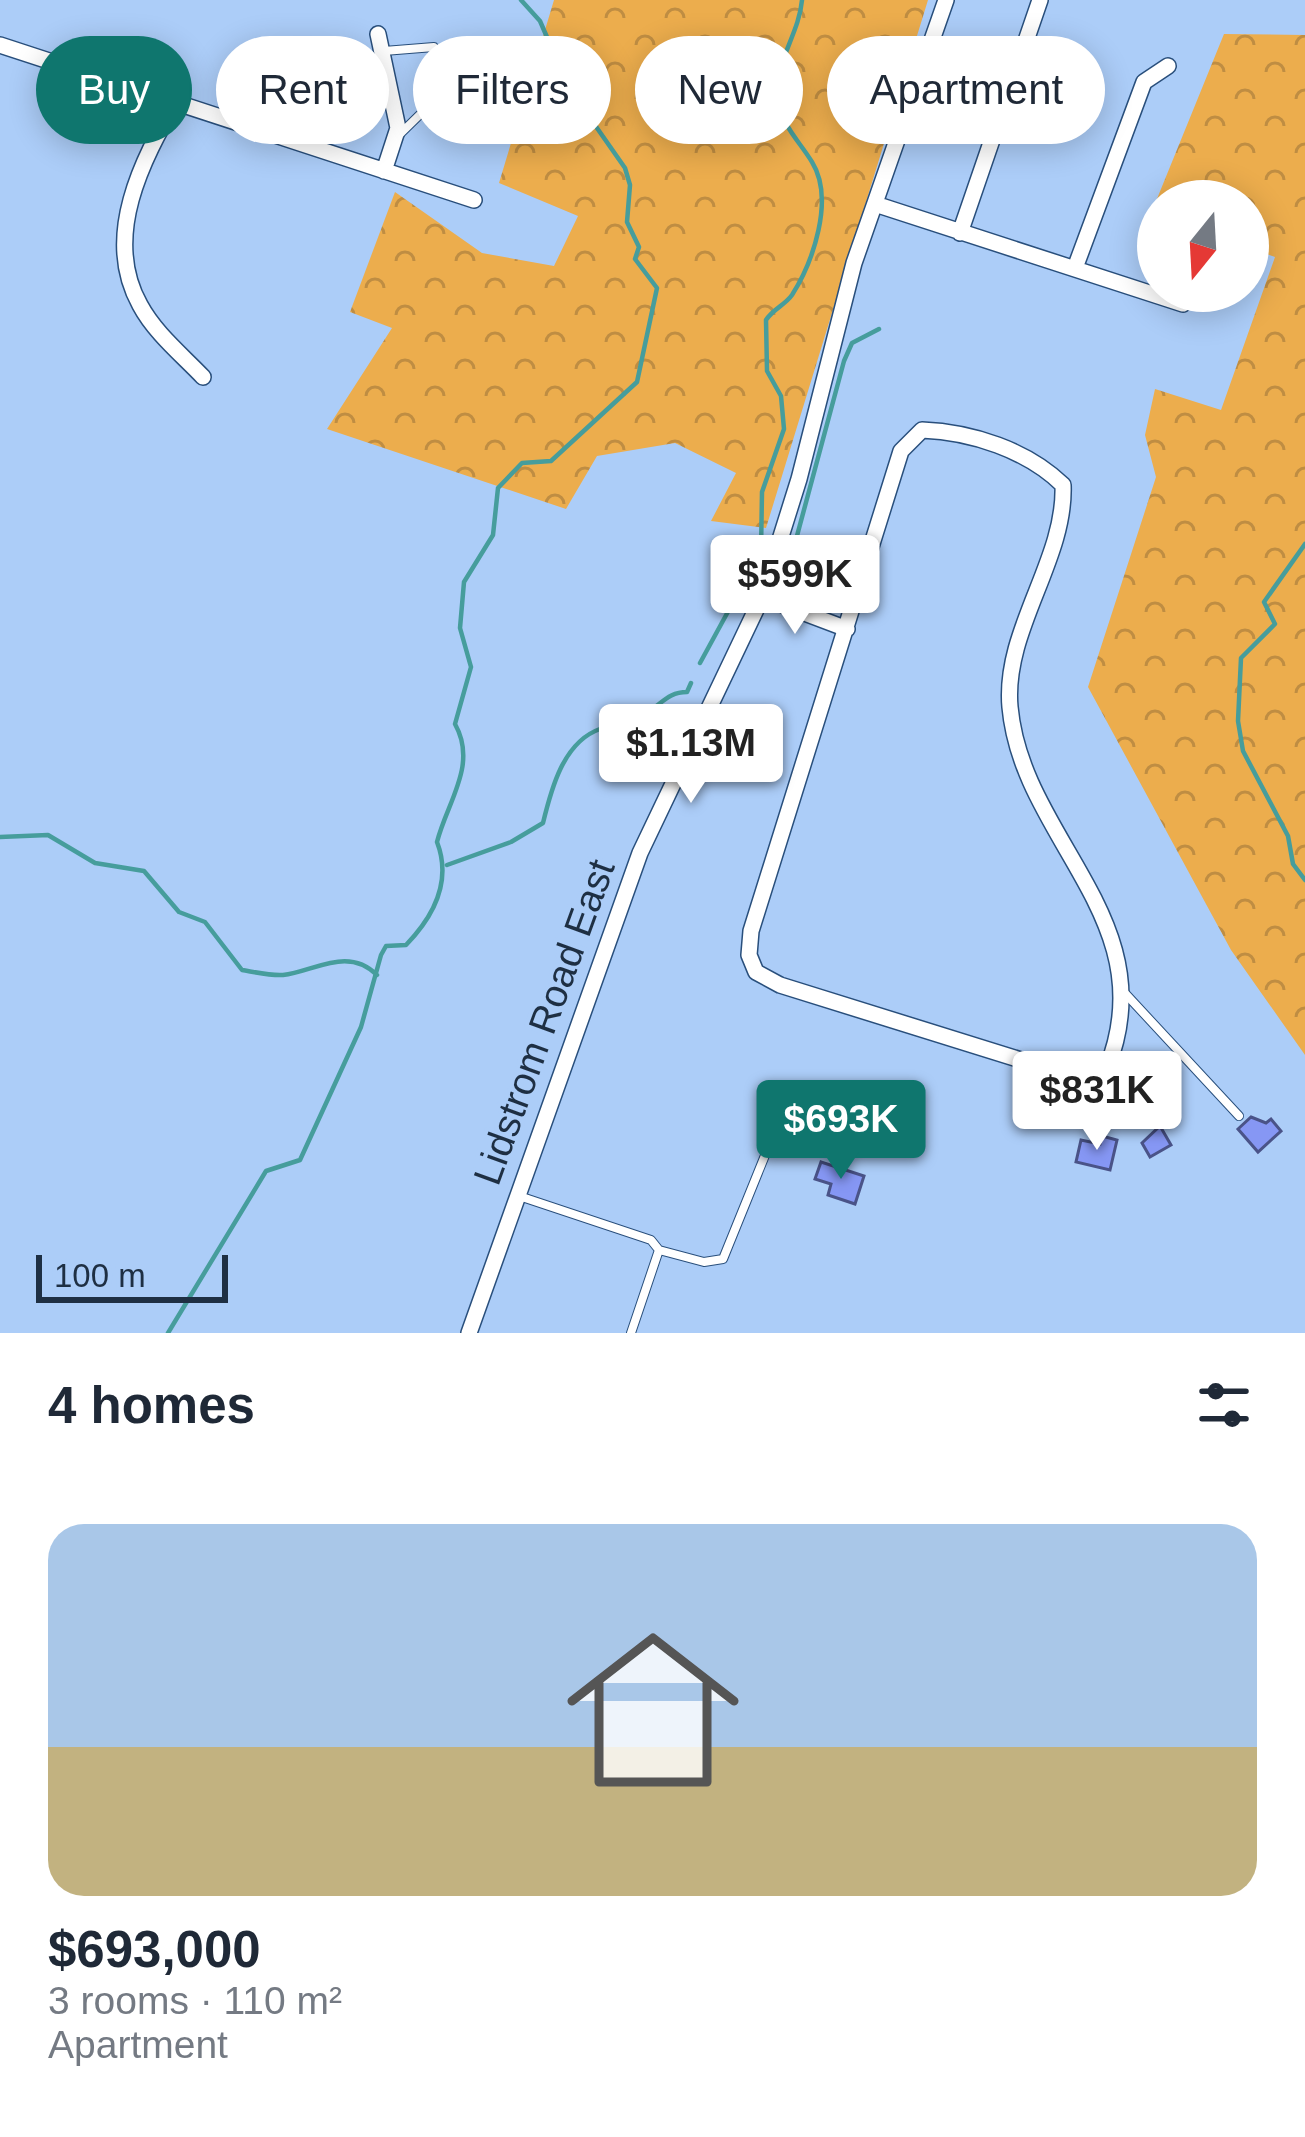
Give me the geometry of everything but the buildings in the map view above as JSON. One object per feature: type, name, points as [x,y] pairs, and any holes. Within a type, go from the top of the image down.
[{"type":"street","name":"Lidstrom Road East","points":[[469,1333],[640,853],[762,597],[799,479],[854,263],[946,0]]},
{"type":"street","points":[[960,233],[1040,0]]},
{"type":"street","points":[[0,45],[36,56]]},
{"type":"street","points":[[1075,268],[1144,82],[1168,66]]},
{"type":"street","points":[[384,171],[398,128],[389,94]]},
{"type":"street","points":[[192,105],[474,200]]},
{"type":"street","points":[[155,144],[136,183],[125,230],[126,270],[157,329],[203,377]]},
{"type":"street","points":[[875,204],[1137,289]]},
{"type":"street","points":[[922,430],[955,431],[1040,462],[1063,484],[1064,512],[1019,641],[1010,705],[1025,764],[1105,913],[1121,988],[1119,1038],[1107,1068],[1085,1080],[801,992],[756,972],[749,955],[763,880],[901,451],[922,430]]},
{"type":"street","points":[[762,597],[847,629]]},
{"type":"lane","points":[[389,51],[434,47],[447,68],[442,93],[394,139]]},
{"type":"lane","points":[[1121,988],[1239,1117]]},
{"type":"lane","points":[[518,1196],[651,1240],[659,1250],[704,1262],[723,1259],[783,1111]]},
{"type":"lane","points":[[631,1333],[659,1250]]},
{"type":"green space","points":[[554,0],[928,0],[917,36],[827,36],[827,144],[884,144],[766,528],[711,521],[736,473],[675,443],[597,456],[566,509],[327,429],[392,328],[350,312],[395,192],[482,253],[554,266],[578,216],[499,183],[511,144],[611,144],[611,36],[543,36]]},
{"type":"green space","points":[[1224,34],[1305,35],[1305,1055],[1231,950],[1088,687],[1156,477],[1145,435],[1155,389],[1221,410],[1256,312],[1269,312],[1269,274],[1275,257],[1269,255],[1269,180],[1165,180]]},
{"type":"waterway","points":[[168,1333],[266,1171],[300,1160],[361,1027],[386,946],[406,945],[433,910],[443,870],[437,842],[462,769],[461,739],[455,724],[471,667],[460,628],[464,582],[493,535],[498,488],[522,463],[551,461],[637,382],[657,288],[635,259],[639,247],[627,222],[630,185],[625,168],[569,88],[540,21],[521,0]]},
{"type":"waterway","points":[[700,663],[761,551],[762,492],[784,429],[781,396],[767,371],[766,320],[792,295],[807,266],[821,212],[819,177],[787,125],[778,98],[780,72],[802,0]]},
{"type":"waterway","points":[[756,569],[787,573],[844,361],[852,343],[879,329]]},
{"type":"waterway","points":[[1305,544],[1264,602],[1275,624],[1241,658],[1238,721],[1243,751],[1288,836],[1293,864],[1305,880]]},
{"type":"waterway","points":[[447,865],[511,842],[543,823],[561,768],[587,735],[652,710],[670,696],[687,692],[691,683]]},
{"type":"waterway","points":[[0,837],[48,835],[95,863],[144,871],[179,912],[205,922],[242,970],[283,975],[343,961],[355,962],[377,975]]}]
